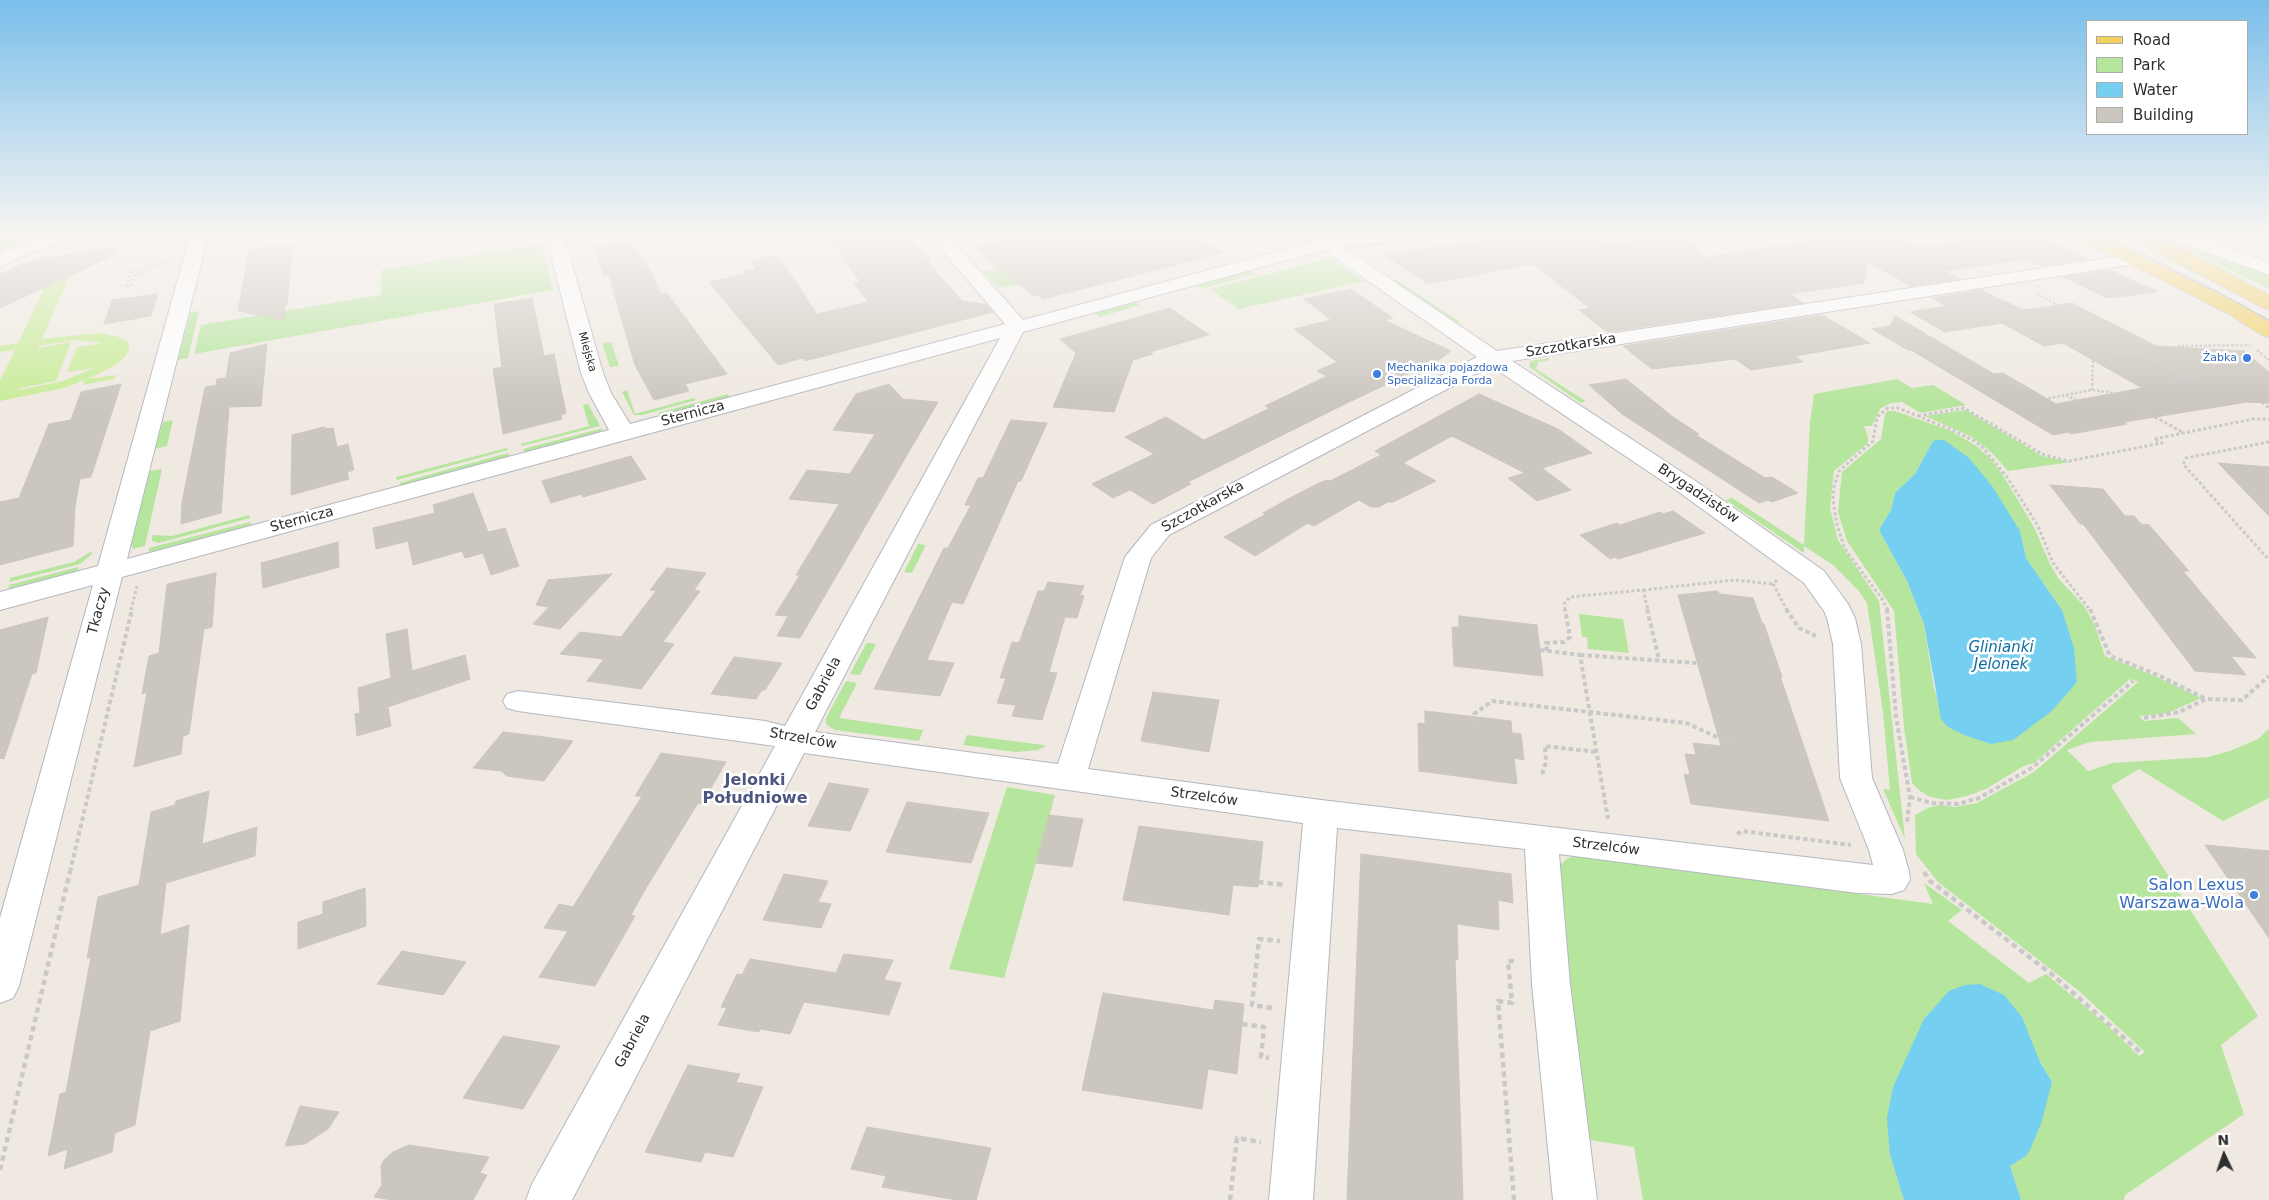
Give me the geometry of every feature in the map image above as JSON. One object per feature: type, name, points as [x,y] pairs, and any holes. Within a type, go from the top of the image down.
[{"type":"main road","points":[[2201,292],[2269,331]]},
{"type":"main road","points":[[2248,292],[2269,303]]},
{"type":"street","name":"Tkaczy","points":[[0,986],[124,576],[187,292]]},
{"type":"street","name":"Miejska","points":[[570,292],[592,373],[600,393],[618,422],[622,434]]},
{"type":"street","points":[[989,292],[1012,318],[1016,327]]},
{"type":"street","name":"Sternicza","points":[[0,601],[124,576],[622,434],[1139,292]]},
{"type":"street","name":"Brygadzistów","points":[[1397,292],[1685,485],[1814,577],[1838,610],[1847,644],[1856,778],[1886,850],[1892,872],[1906,873]]},
{"type":"street","name":"Szczotkarska","points":[[1070,779],[1138,557],[1160,530],[1431,387],[1493,358],[1921,292]]},
{"type":"street","name":"Gabriela","points":[[548,1200],[1016,327]]},
{"type":"street","name":"Strzelców","points":[[518,700],[765,732],[796,740],[1321,813],[1541,838],[1858,879],[1906,873]]},
{"type":"street","points":[[1291,1200],[1321,813]]},
{"type":"street","points":[[1541,838],[1551,984],[1575,1200]]},
{"type":"path","points":[[2046,299],[2058,305]]},
{"type":"path","points":[[2175,370],[2179,346],[2253,346]]},
{"type":"path","points":[[2092,390],[2093,360],[2136,350],[2189,378]]},
{"type":"path","points":[[2172,381],[2208,374],[2221,375]]},
{"type":"path","points":[[2044,399],[2092,390],[2116,394],[2184,433]]},
{"type":"path","points":[[2066,395],[2081,403]]},
{"type":"path","points":[[2262,402],[2269,408]]},
{"type":"path","points":[[1908,829],[1910,797],[1896,717],[1888,611],[1882,599],[1845,549],[1837,525],[1833,500],[1834,487],[1839,471],[1873,440],[1877,417],[1888,408],[1898,408],[1964,435],[1975,441],[1993,458],[2038,526],[2053,563],[2089,607],[2110,656],[2158,675],[2206,699],[2242,700],[2269,676]]},
{"type":"path","points":[[1918,416],[1964,408],[2044,455],[2069,461],[2162,443],[2154,439],[2253,419],[2269,419]]},
{"type":"path","points":[[2269,442],[2186,458],[2183,464],[2269,560]]},
{"type":"path","points":[[0,1170],[124,576]]},
{"type":"path","points":[[1773,584],[1781,576]]},
{"type":"path","points":[[1547,651],[1546,643],[1564,642],[1570,637],[1564,604],[1570,596],[1735,580],[1773,584]]},
{"type":"path","points":[[1773,584],[1791,619],[1799,628],[1820,637]]},
{"type":"path","points":[[1643,590],[1659,659]]},
{"type":"path","points":[[1540,650],[1637,660],[1659,659],[1696,663]]},
{"type":"path","points":[[1580,655],[1608,822],[1604,825]]},
{"type":"path","points":[[1910,797],[1932,803],[1958,804],[1979,798],[2032,767],[2133,680]]},
{"type":"path","points":[[2144,718],[2179,712],[2206,699]]},
{"type":"path","points":[[1474,722],[1474,714],[1492,701],[1686,723],[1726,741],[1733,742]]},
{"type":"path","points":[[1542,774],[1546,762],[1545,746],[1596,752]]},
{"type":"path","points":[[1735,836],[1742,831],[1861,846]]},
{"type":"path","points":[[1906,873],[1930,881],[2054,976],[2140,1052]]},
{"type":"path","points":[[1258,882],[1282,885]]},
{"type":"path","points":[[1279,1009],[1252,1005],[1259,939],[1287,942]]},
{"type":"path","points":[[1514,1200],[1498,1001],[1512,1003],[1508,961],[1518,961],[1523,956]]},
{"type":"path","points":[[1242,1024],[1264,1027],[1261,1057],[1274,1059]]},
{"type":"path","points":[[1230,1200],[1237,1138],[1267,1143]]},
{"type":"green space","points":[[42,292],[63,292],[42,339],[100,333],[123,338],[129,343],[129,350],[125,357],[115,365],[88,379],[116,375],[114,379],[83,385],[84,380],[64,388],[0,401],[0,381],[15,350],[0,352],[0,346],[18,343]],"holes":[[[75,340],[103,343],[77,347],[67,372],[94,368],[63,381],[19,390],[20,388],[56,381],[71,342],[38,348],[38,346]]]},
{"type":"green space","points":[[381,292],[542,292],[194,354],[201,325],[381,295]]},
{"type":"green space","points":[[1214,292],[1315,292],[1239,309]]},
{"type":"green space","points":[[1407,292],[1415,292],[1460,322],[1453,324]]},
{"type":"green space","points":[[2233,292],[2237,292],[2269,310]]},
{"type":"green space","points":[[1135,301],[1140,305],[1100,317],[1094,313]]},
{"type":"green space","points":[[199,311],[188,358],[178,360],[190,313]]},
{"type":"green space","points":[[611,342],[619,366],[610,367],[602,343]]},
{"type":"green space","points":[[1548,358],[1550,360],[1538,362],[1536,369],[1585,401],[1581,403],[1529,367],[1531,361]]},
{"type":"green space","points":[[1897,379],[1912,388],[1933,385],[1966,405],[1921,413],[1902,402],[1891,403],[1880,409],[1872,426],[1864,426],[1868,443],[1834,471],[1830,508],[1838,540],[1879,601],[1905,839],[1883,789],[1890,790],[1883,712],[1867,603],[1858,590],[1833,565],[1804,546],[1804,553],[1726,500],[1732,498],[1804,545],[1810,423],[1814,394]]},
{"type":"green space","points":[[627,390],[635,414],[694,398],[696,400],[642,415],[634,415],[622,392]]},
{"type":"green space","points":[[728,394],[730,399],[661,417],[658,413]]},
{"type":"green space","points":[[588,404],[600,426],[522,446],[521,444],[589,426],[583,405]]},
{"type":"green space","points":[[1966,410],[2042,456],[2071,462],[2008,471],[1991,452],[1972,437],[1925,416]]},
{"type":"green space","points":[[1888,411],[1895,411],[1951,431],[1975,445],[1991,459],[2001,472],[2034,527],[2058,578],[2084,606],[2094,624],[2105,656],[2157,677],[2201,698],[2168,713],[2139,716],[2144,721],[2178,718],[2196,734],[2090,742],[2067,750],[2088,771],[2113,763],[2208,757],[2230,751],[2258,739],[2269,729],[2269,798],[2223,821],[2139,769],[2111,786],[2258,1016],[2221,1045],[2244,1114],[2125,1195],[2124,1200],[2021,1200],[2010,1166],[2026,1156],[2052,1082],[2040,1062],[1890,1155],[1904,1200],[1643,1200],[1634,1147],[1584,1139],[1569,997],[1560,865],[1568,858],[1577,856],[1933,904],[1924,883],[1962,910],[1948,921],[2029,983],[2046,974],[2108,1026],[2139,1056],[2145,1052],[2079,991],[1938,882],[1916,854],[1915,815],[1930,807],[1940,805],[1956,807],[1977,803],[2034,772],[2138,682],[2130,679],[2034,763],[2022,767],[1986,789],[1967,796],[1947,800],[1930,797],[1912,783],[1904,727],[1894,611],[1847,541],[1838,512],[1842,472],[1881,439],[1885,414]],"holes":[[[1933,441],[2020,531],[2026,558],[2062,610],[1991,744],[1948,727],[1934,689],[1924,624],[1907,581],[1879,530],[1891,510],[1895,493],[1915,474]]]},
{"type":"green space","points":[[173,420],[167,446],[155,449],[163,422]]},
{"type":"green space","points":[[603,428],[599,433],[526,453],[523,449]]},
{"type":"green space","points":[[507,448],[508,450],[397,480],[396,477]]},
{"type":"green space","points":[[508,453],[510,457],[401,487],[399,483]]},
{"type":"green space","points":[[162,469],[145,546],[133,549],[131,544],[150,471]]},
{"type":"green space","points":[[249,515],[250,518],[159,543],[152,541],[152,535],[172,536]]},
{"type":"green space","points":[[250,522],[252,526],[149,553],[149,548]]},
{"type":"green space","points":[[918,544],[926,545],[912,573],[904,572]]},
{"type":"green space","points":[[92,551],[91,555],[80,564],[9,582],[10,578],[74,562]]},
{"type":"green space","points":[[78,567],[79,571],[74,573],[8,592],[9,585]]},
{"type":"green space","points":[[1579,614],[1623,619],[1629,653],[1588,649],[1587,637],[1582,637]]},
{"type":"green space","points":[[866,644],[876,644],[860,675],[850,674]]},
{"type":"green space","points":[[846,681],[857,683],[839,718],[923,730],[919,741],[835,730],[826,724],[826,718]]},
{"type":"green space","points":[[967,735],[1046,746],[1038,750],[1016,752],[963,745]]},
{"type":"green space","points":[[1007,787],[1055,795],[1004,978],[949,969]]},
{"type":"water","name":"Glinianki Jelonek","points":[[1944,440],[1969,458],[1992,486],[2020,531],[2026,558],[2062,610],[2074,648],[2077,682],[2052,711],[2013,740],[1991,744],[1964,735],[1948,727],[1941,719],[1924,624],[1907,581],[1879,530],[1891,510],[1895,493],[1915,474],[1933,441]]},
{"type":"water","points":[[1980,984],[2004,995],[2022,1017],[2040,1062],[2052,1082],[2041,1124],[2030,1150],[2026,1156],[2010,1166],[2021,1200],[1904,1200],[1890,1155],[1887,1118],[1893,1087],[1924,1019],[1949,991],[1965,985]]},
{"type":"building","points":[[0,292],[35,292],[0,308]]},
{"type":"building","points":[[241,292],[288,292],[284,320],[238,311]]},
{"type":"building","points":[[614,292],[667,293],[727,374],[685,384],[689,391],[654,400],[635,365]]},
{"type":"building","points":[[717,292],[802,292],[817,314],[868,302],[861,292],[954,292],[962,301],[985,304],[993,312],[805,361],[802,358],[778,365]]},
{"type":"building","points":[[1029,292],[1071,292],[1043,299],[1038,295],[1034,296]]},
{"type":"building","points":[[1337,292],[1355,292],[1393,318],[1384,320],[1451,351],[1417,376],[1410,373],[1345,404],[1188,482],[1191,484],[1153,504],[1130,490],[1113,498],[1092,484],[1154,454],[1125,437],[1166,417],[1204,440],[1270,408],[1265,406],[1327,376],[1317,371],[1337,362],[1294,329],[1331,320],[1304,299]]},
{"type":"building","points":[[1569,292],[1803,292],[1790,294],[1803,303],[1607,332],[1579,310],[1590,308]]},
{"type":"building","points":[[1969,292],[1985,292],[2023,310],[2072,303],[2156,346],[2244,351],[2269,372],[2269,403],[2247,402],[2124,422],[2127,424],[2071,434],[2068,432],[2053,435],[1911,350],[1872,329],[1890,326],[1895,316],[1994,374],[2003,373],[2056,404],[2142,388],[2063,343],[2044,346],[2002,323],[1945,332],[1910,312],[1946,306],[1932,298]]},
{"type":"building","points":[[2095,292],[2158,292],[2107,298]]},
{"type":"building","points":[[158,294],[151,316],[104,324],[112,300]]},
{"type":"building","points":[[532,298],[544,356],[554,354],[566,413],[561,415],[562,419],[503,434],[493,369],[502,367],[494,304]]},
{"type":"building","points":[[1170,308],[1209,335],[1150,352],[1153,354],[1133,360],[1114,412],[1053,407],[1076,353],[1060,339]]},
{"type":"building","points":[[1822,315],[1870,343],[1795,356],[1803,362],[1751,370],[1735,359],[1652,369],[1623,346]]},
{"type":"building","points":[[267,344],[261,406],[229,407],[221,513],[181,524],[182,502],[205,387],[216,385],[217,379],[226,378],[230,353]]},
{"type":"building","points":[[1626,379],[1673,417],[1699,434],[1696,435],[1765,478],[1772,477],[1798,493],[1772,502],[1768,500],[1759,503],[1622,414],[1589,385]]},
{"type":"building","points":[[121,384],[91,477],[80,479],[75,506],[73,546],[0,565],[0,502],[19,498],[49,424],[71,420],[81,392]]},
{"type":"building","points":[[889,384],[903,399],[938,402],[800,638],[777,636],[788,616],[775,615],[800,575],[796,575],[839,504],[789,499],[807,470],[850,474],[875,434],[833,430],[856,394]]},
{"type":"building","points":[[1479,394],[1558,429],[1592,453],[1542,468],[1571,490],[1537,501],[1508,478],[1525,473],[1452,436],[1403,463],[1436,481],[1393,502],[1388,502],[1379,507],[1371,507],[1359,500],[1314,526],[1308,523],[1255,556],[1224,537],[1266,514],[1263,513],[1288,499],[1317,484],[1327,480],[1330,481],[1381,455],[1375,451]]},
{"type":"building","points":[[1011,420],[1047,423],[1021,481],[1018,481],[963,604],[952,602],[927,660],[954,663],[940,696],[874,689],[944,548],[948,548],[971,505],[965,505],[978,478],[983,478]]},
{"type":"building","points":[[324,427],[324,429],[333,428],[337,447],[348,444],[354,470],[347,472],[349,479],[291,495],[292,435]]},
{"type":"building","points":[[631,456],[646,479],[583,497],[581,494],[551,503],[542,481]]},
{"type":"building","points":[[2218,463],[2269,467],[2269,516]]},
{"type":"building","points":[[2050,485],[2103,489],[2125,516],[2134,516],[2141,524],[2149,525],[2189,571],[2183,571],[2256,658],[2231,656],[2246,675],[2195,671],[2083,524],[2080,524]]},
{"type":"building","points":[[473,493],[488,532],[505,528],[519,566],[491,575],[483,553],[465,558],[462,551],[413,565],[408,541],[376,549],[373,528],[435,513],[433,505]]},
{"type":"building","points":[[1673,511],[1705,533],[1618,559],[1615,557],[1610,559],[1580,535],[1617,523],[1620,525],[1660,512],[1663,514]]},
{"type":"building","points":[[338,542],[339,567],[263,588],[261,563]]},
{"type":"building","points":[[667,568],[706,573],[694,590],[700,591],[663,642],[674,644],[641,689],[587,681],[604,659],[560,654],[580,632],[621,637],[656,591],[650,590]]},
{"type":"building","points":[[216,573],[212,627],[204,629],[189,734],[183,736],[181,754],[134,767],[147,692],[142,694],[149,656],[159,653],[167,584]]},
{"type":"building","points":[[612,574],[560,629],[533,624],[549,607],[536,605],[548,580]]},
{"type":"building","points":[[1048,582],[1084,586],[1080,595],[1084,596],[1077,618],[1065,617],[1049,672],[1057,673],[1042,720],[1012,716],[1016,705],[997,703],[1006,678],[1000,678],[1012,642],[1019,643],[1038,591],[1044,591]]},
{"type":"building","points":[[1717,591],[1720,594],[1753,598],[1764,624],[1829,821],[1691,804],[1684,774],[1690,775],[1685,754],[1696,755],[1693,743],[1721,746],[1678,595]]},
{"type":"building","points":[[1459,616],[1537,625],[1543,676],[1454,666],[1452,627],[1459,627]]},
{"type":"building","points":[[48,617],[36,673],[32,674],[4,759],[0,758],[0,630]]},
{"type":"building","points":[[407,629],[412,671],[465,655],[470,679],[388,707],[391,726],[357,736],[355,714],[360,713],[358,688],[391,678],[386,634]]},
{"type":"building","points":[[734,657],[782,663],[765,690],[762,690],[756,699],[711,694]]},
{"type":"building","points":[[1153,692],[1219,700],[1209,752],[1141,741]]},
{"type":"building","points":[[1425,711],[1511,721],[1512,733],[1521,734],[1524,760],[1514,758],[1517,784],[1419,771],[1418,723],[1425,724]]},
{"type":"building","points":[[503,732],[573,741],[544,781],[507,776],[501,771],[473,768]]},
{"type":"building","points":[[661,753],[726,762],[702,804],[698,803],[646,888],[631,915],[635,916],[595,986],[539,977],[568,931],[544,928],[559,904],[573,907],[642,796],[635,796]]},
{"type":"building","points":[[829,783],[869,789],[850,831],[808,826]]},
{"type":"building","points":[[209,791],[202,844],[257,827],[255,856],[166,883],[160,935],[189,925],[180,1021],[150,1031],[135,1125],[115,1133],[112,1152],[64,1169],[68,1149],[48,1156],[60,1094],[66,1092],[91,957],[87,958],[98,897],[139,885],[151,812],[175,805],[176,801]]},
{"type":"building","points":[[907,802],[989,813],[971,863],[886,852]]},
{"type":"building","points":[[1049,815],[1083,819],[1072,867],[1036,863]]},
{"type":"building","points":[[1139,826],[1263,842],[1258,887],[1233,885],[1229,915],[1123,900]]},
{"type":"building","name":"Salon Lexus Warszawa-Wola","points":[[2205,845],[2269,851],[2269,938]]},
{"type":"building","points":[[1361,854],[1511,874],[1513,903],[1498,900],[1499,930],[1457,924],[1458,960],[1455,959],[1463,1200],[1347,1200]]},
{"type":"building","points":[[784,874],[828,881],[818,902],[831,904],[821,928],[763,920]]},
{"type":"building","points":[[365,888],[366,926],[298,949],[298,922],[323,914],[323,902]]},
{"type":"building","points":[[402,951],[466,962],[443,995],[377,984]]},
{"type":"building","points":[[844,954],[893,960],[884,980],[901,983],[889,1015],[804,1002],[790,1034],[760,1029],[759,1032],[718,1025],[727,1008],[721,1007],[737,974],[742,975],[750,959],[836,973]]},
{"type":"building","points":[[1103,993],[1213,1010],[1215,1000],[1244,1004],[1237,1074],[1208,1069],[1202,1109],[1082,1090]]},
{"type":"building","points":[[503,1036],[560,1046],[523,1109],[463,1098]]},
{"type":"building","points":[[688,1065],[740,1074],[736,1082],[763,1087],[733,1157],[705,1152],[701,1162],[645,1152]]},
{"type":"building","points":[[300,1106],[339,1112],[328,1129],[305,1144],[285,1146]]},
{"type":"building","points":[[867,1127],[991,1148],[976,1200],[957,1200],[882,1187],[886,1176],[851,1169]]},
{"type":"building","points":[[409,1145],[489,1157],[480,1173],[487,1175],[473,1200],[392,1200],[374,1197],[382,1185],[381,1166],[384,1160],[393,1152]]},
{"type":"tram line","points":[[2218,292],[2269,320]]},
{"type":"place","name":"Żabka","points":[[2247,358]]},
{"type":"place","name":"Mechanika pojazdowa Specjalizacja Forda","points":[[1377,374]]},
{"type":"place","name":"Salon Lexus Warszawa-Wola","points":[[2254,895]]},
{"type":"district","name":"Jelonki Południowe","points":[[755,790]]}]
